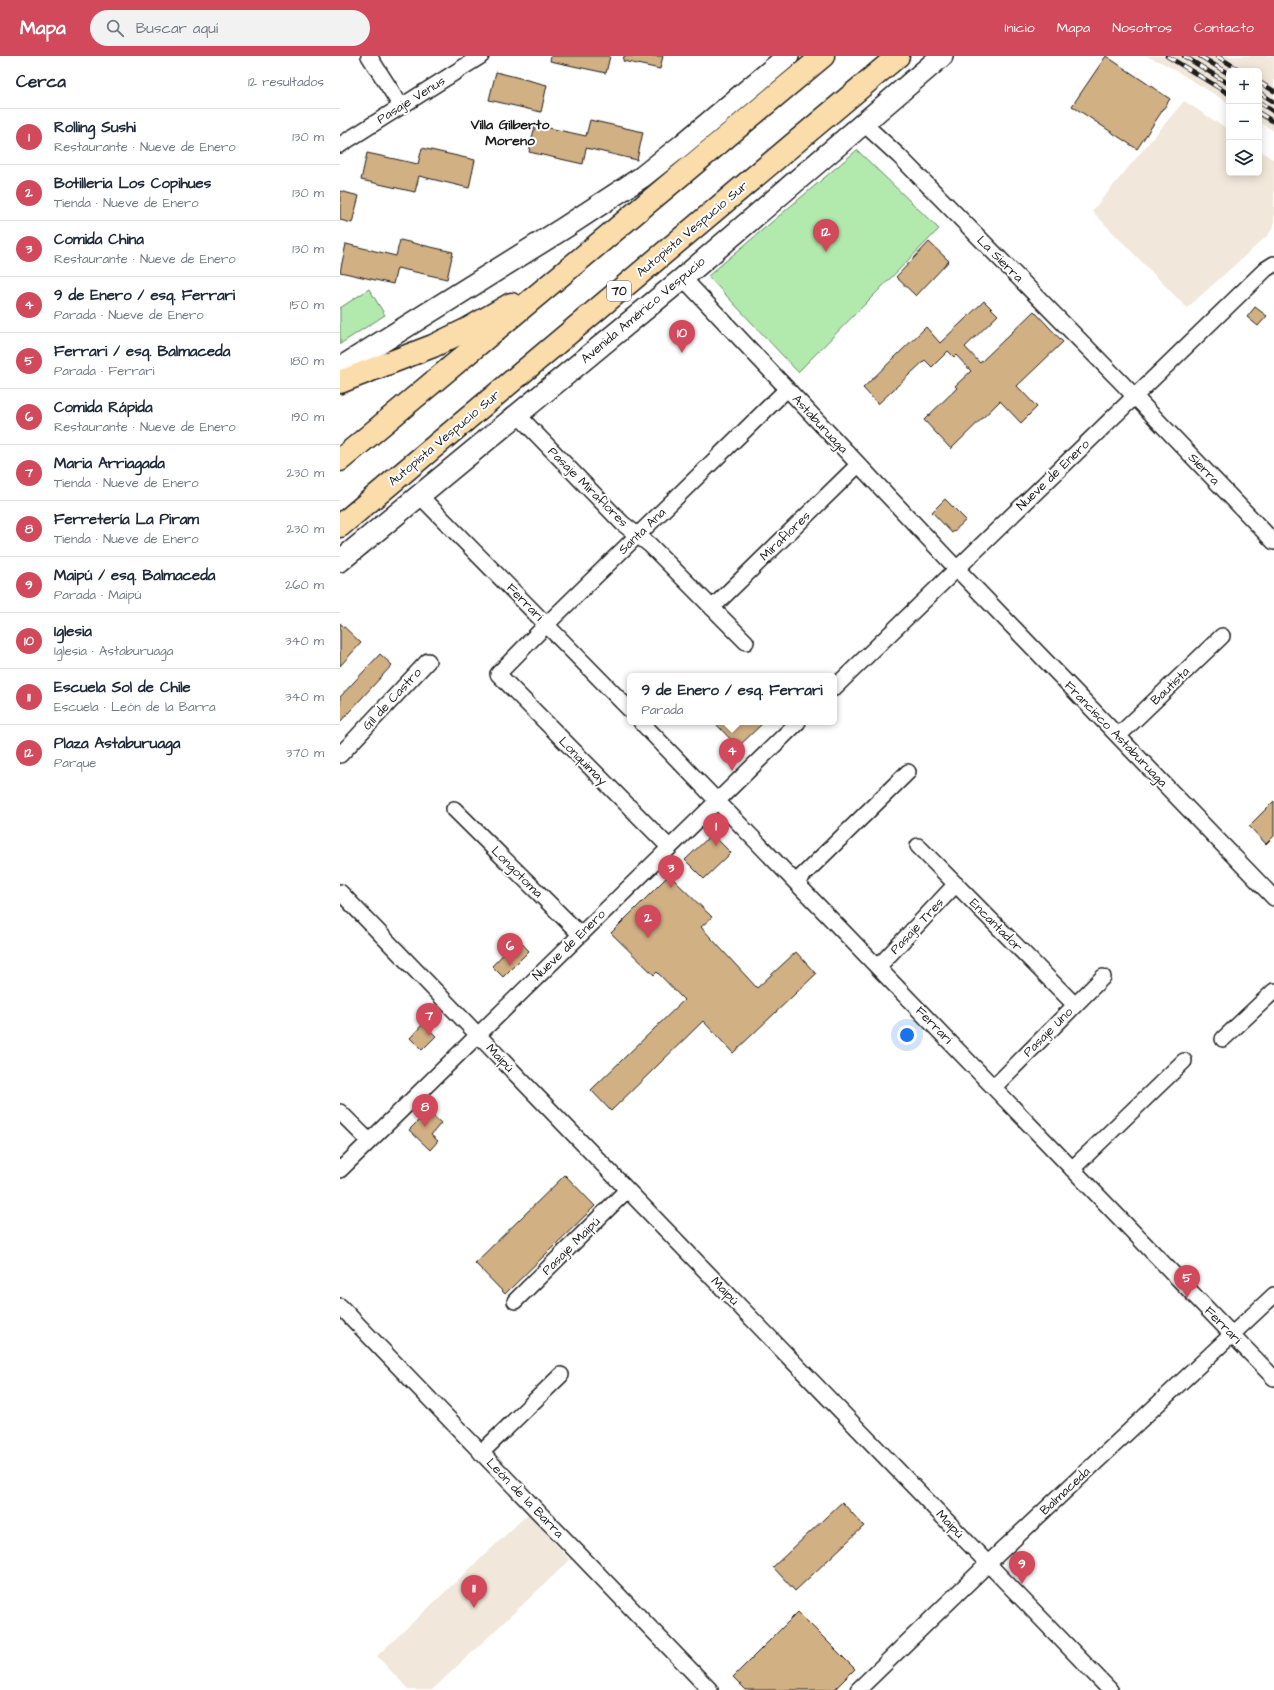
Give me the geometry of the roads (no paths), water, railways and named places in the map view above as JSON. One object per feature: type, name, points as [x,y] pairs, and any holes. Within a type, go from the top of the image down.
[{"type":"highway","points":[[340,460],[823,56]]},
{"type":"highway","name":"Autopista Vespucio Sur","points":[[340,526],[898,56]]},
{"type":"highway","points":[[340,382],[450,338],[560,276]]},
{"type":"main road","points":[[340,368],[629,186],[682,145],[788,56]]},
{"type":"main road","name":"Avenida Américo Vespucio","points":[[340,561],[683,278],[942,56]]},
{"type":"street","points":[[369,56],[401,106]]},
{"type":"street","name":"Pasaje Venus","points":[[340,145],[481,56]]},
{"type":"street","name":"La Sierra","points":[[863,123],[899,156],[1134,396]]},
{"type":"street","name":"Nueve de Enero","points":[[837,685],[957,570],[1134,396],[1266,269],[1274,264]]},
{"type":"street","name":"Astaburuaga","points":[[683,278],[957,570]]},
{"type":"street","name":"Santa Ana","points":[[498,674],[546,624],[787,389]]},
{"type":"street","name":"Sierra","points":[[1134,396],[1274,542]]},
{"type":"street","name":"Pasaje Miraflores","points":[[517,414],[622,522],[650,545],[746,642]]},
{"type":"street","name":"Miraflores","points":[[712,608],[858,465]]},
{"type":"street","name":"Ferrari","points":[[420,496],[627,707]]},
{"type":"street","name":"Francisco Astaburuaga","points":[[957,570],[1274,898]]},
{"type":"street","name":"Bautista","points":[[1118,736],[1222,636]]},
{"type":"street","name":"Gil de Castro","points":[[340,755],[428,661]]},
{"type":"street","name":"Lonquimay","points":[[498,674],[669,847]]},
{"type":"street","name":"Ferrari","points":[[644,725],[1274,1378]]},
{"type":"street","name":"Nueve de Enero","points":[[340,1170],[795,725]]},
{"type":"street","points":[[796,882],[908,772]]},
{"type":"street","name":"Longotoma","points":[[454,810],[580,934]]},
{"type":"street","name":"Encantador","points":[[918,846],[1075,1005]]},
{"type":"street","name":"Pasaje Tres","points":[[878,967],[956,884]]},
{"type":"street","name":"Maipú","points":[[340,892],[1110,1690]]},
{"type":"street","name":"Pasaje Uno","points":[[994,1087],[1103,977]]},
{"type":"street","points":[[1223,1039],[1274,991]]},
{"type":"street","points":[[1072,1169],[1184,1061]]},
{"type":"street","points":[[340,1112],[369,1141]]},
{"type":"street","name":"Pasaje Maipú","points":[[515,1301],[627,1190]]},
{"type":"street","name":"Balmaceda","points":[[858,1690],[988,1563],[1274,1295]]},
{"type":"street","name":"León de la Barra","points":[[343,1316],[482,1453],[710,1690]]},
{"type":"street","points":[[482,1453],[561,1375]]},
{"type":"railway","points":[[1167,56],[1226,92]]},
{"type":"railway","points":[[1184,56],[1226,82]]},
{"type":"railway","points":[[1200,56],[1226,72]]},
{"type":"railway","points":[[1217,56],[1236,68]]},
{"type":"railway","points":[[1262,84],[1274,91]]},
{"type":"railway","points":[[1262,94],[1274,102]]},
{"type":"railway","points":[[1262,104],[1274,112]]},
{"type":"railway","points":[[1262,115],[1274,122]]},
{"type":"place","name":"Plaza Astaburuaga","points":[[826,252]]},
{"type":"place","name":"Iglesia","points":[[682,353]]},
{"type":"place","name":"9 de Enero / esq. Ferrari","points":[[732,771]]},
{"type":"place","name":"Rolling Sushi","points":[[716,846]]},
{"type":"place","name":"Comida China","points":[[671,888]]},
{"type":"place","name":"Botilleria Los Copihues","points":[[648,938]]},
{"type":"place","name":"Comida Rápida","points":[[510,966]]},
{"type":"place","name":"Maria Arriagada","points":[[429,1036]]},
{"type":"place","name":"Ferretería La Piram","points":[[425,1127]]},
{"type":"place","name":"Ferrari / esq. Balmaceda","points":[[1187,1298]]},
{"type":"place","name":"Maipú / esq. Balmaceda","points":[[1022,1584]]},
{"type":"place","name":"Escuela Sol de Chile","points":[[474,1608]]},
{"type":"district","name":"Villa Gilberto Moreno","points":[[510,134]]}]
